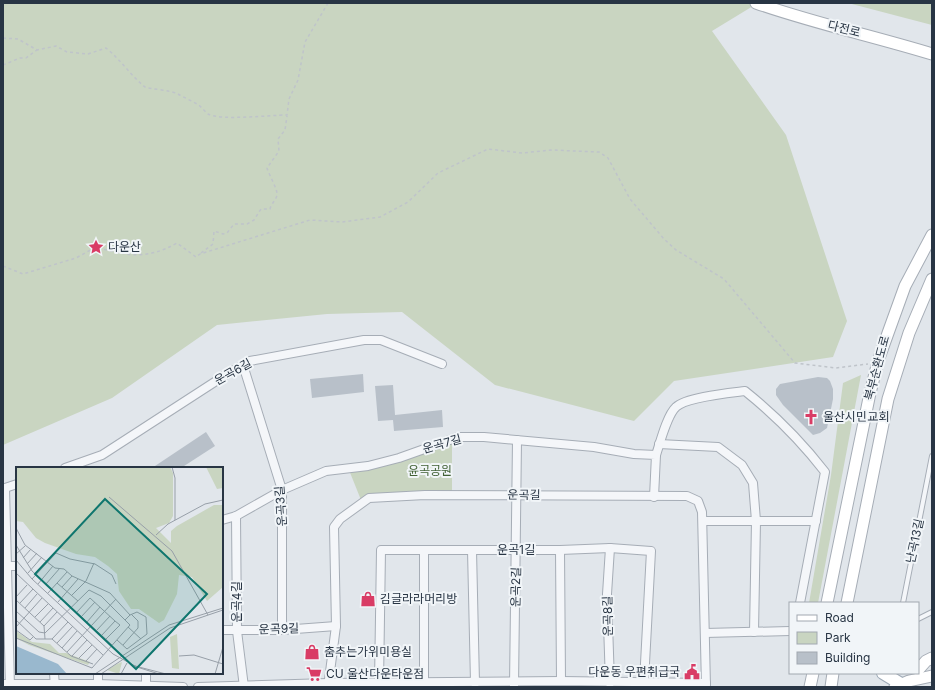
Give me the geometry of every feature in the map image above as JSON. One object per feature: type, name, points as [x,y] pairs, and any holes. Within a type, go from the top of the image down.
[{"type":"main road","name":"다전로","points":[[756,3],[800,18],[864,34],[932,54]]},
{"type":"main road","name":"북부순환도로","points":[[827,602],[877,363],[889,325],[905,286],[932,235]]},
{"type":"main road","name":"북부순환도로","points":[[847,602],[888,399],[908,333],[932,278]]},
{"type":"main road","points":[[919,669],[926,661],[932,658]]},
{"type":"main road","points":[[810,687],[813,674]]},
{"type":"main road","points":[[831,687],[833,674]]},
{"type":"main road","points":[[886,674],[905,681],[932,676]]},
{"type":"street","name":"운곡6길","points":[[68,467],[102,455],[250,361],[364,340],[381,340],[442,364]]},
{"type":"street","name":"운곡3길","points":[[243,365],[282,490],[282,630]]},
{"type":"street","points":[[654,497],[656,455],[665,426],[676,406],[697,398],[744,391],[768,409],[808,450],[825,472],[800,602]]},
{"type":"street","name":"운곡7길","points":[[223,520],[236,516],[282,490],[326,471],[368,466],[399,458],[458,437],[484,437],[594,447],[634,454],[656,455]]},
{"type":"street","name":"운곡2길","points":[[514,684],[517,440]]},
{"type":"street","points":[[659,444],[718,447],[742,465],[753,483],[756,521],[754,632]]},
{"type":"street","points":[[16,484],[5,488],[8,685],[55,686],[98,684],[183,687]]},
{"type":"street","name":"운곡길","points":[[328,685],[336,626],[334,528],[340,519],[369,498],[425,495],[687,496],[698,501],[702,512],[703,521],[706,685]]},
{"type":"street","name":"운곡4길","points":[[236,516],[237,631],[244,687]]},
{"type":"street","points":[[703,521],[816,521]]},
{"type":"street","name":"운곡1길","points":[[379,682],[382,550],[560,550],[610,548],[650,551],[644,682]]},
{"type":"street","name":"운곡8길","points":[[610,548],[607,594],[610,683]]},
{"type":"street","points":[[472,550],[475,683]]},
{"type":"street","points":[[560,550],[561,681]]},
{"type":"street","points":[[424,551],[424,683]]},
{"type":"street","points":[[5,566],[16,566]]},
{"type":"street","name":"운곡9길","points":[[223,630],[282,630],[336,626]]},
{"type":"street","points":[[705,633],[789,631]]},
{"type":"street","points":[[54,674],[55,686]]},
{"type":"street","points":[[98,674],[98,684]]},
{"type":"street","points":[[146,674],[146,686]]},
{"type":"street","points":[[198,687],[328,685],[379,682],[514,684],[561,681],[610,683],[644,682],[706,685]]},
{"type":"lane","name":"난곡13길","points":[[903,602],[932,456]]},
{"type":"lane","points":[[919,618],[932,612]]},
{"type":"path","points":[[200,254],[213,244],[214,231],[223,234],[227,233],[234,224],[248,224],[254,220],[261,209],[270,209],[277,194],[276,188],[267,168],[279,151],[278,139],[284,130],[289,99],[298,80],[305,42],[328,3]]},
{"type":"path","points":[[3,38],[18,39],[37,50]]},
{"type":"path","points":[[3,65],[20,58],[26,58],[37,50],[56,46],[67,52],[88,54],[106,48],[118,57],[138,81],[147,89],[161,89],[178,94],[186,100],[196,103],[208,114],[223,118],[287,115]]},
{"type":"path","points":[[3,266],[23,274],[76,258],[96,247],[133,256],[167,249],[177,243],[196,257],[200,254],[310,220],[342,222],[380,217],[408,202],[438,173],[488,150],[522,153],[552,150],[599,152],[608,158],[630,199],[664,239],[676,250],[724,279],[795,363],[836,368],[877,363]]},
{"type":"green space","points":[[3,3],[758,3],[712,31],[786,135],[847,321],[833,357],[674,381],[634,421],[495,385],[402,312],[327,314],[217,325],[112,398],[3,445]]},
{"type":"green space","points":[[848,3],[932,3],[932,25]]},
{"type":"green space","points":[[861,375],[818,602],[809,602],[831,475],[843,383]]},
{"type":"green space","name":"윤곡공원","points":[[452,442],[452,492],[361,500],[349,470]]},
{"type":"building","points":[[363,374],[364,392],[312,398],[310,379]]},
{"type":"building","name":"울산시민교회","points":[[818,377],[827,378],[830,381],[833,389],[833,399],[827,428],[820,433],[813,435],[783,405],[776,395],[776,389],[780,384]]},
{"type":"building","points":[[393,385],[395,415],[442,410],[443,427],[394,431],[393,420],[378,421],[375,386]]},
{"type":"building","points":[[206,432],[215,446],[183,467],[154,467]]},
{"type":"place","name":"다운산","points":[[96,247]]},
{"type":"place","name":"울산시민교회","points":[[811,417]]},
{"type":"place","name":"김글라라머리방","points":[[368,599]]},
{"type":"place","name":"춤추는가위미용실","points":[[312,652]]},
{"type":"place","name":"다운동 우편취급국","points":[[692,672]]},
{"type":"place","name":"CU 울산다운타운점","points":[[314,674]]}]
